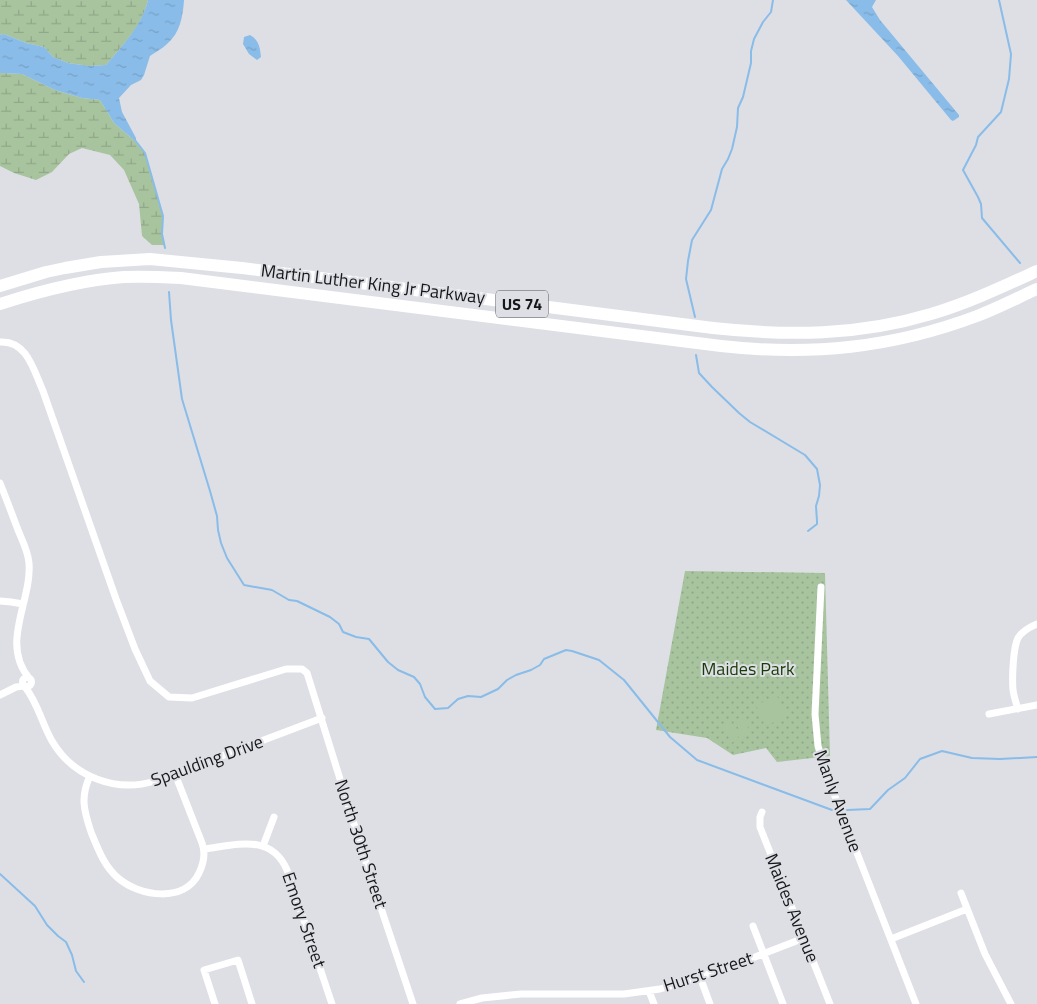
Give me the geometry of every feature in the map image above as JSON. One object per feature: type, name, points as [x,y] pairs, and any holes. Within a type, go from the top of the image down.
[{"type":"highway","name":"Martin Luther King Jr Parkway","points":[[0,286],[46,272],[74,266],[150,259],[242,268],[713,328],[760,333],[801,334],[854,330],[932,314],[973,299],[1037,271]]},
{"type":"highway","name":"Martin Luther King Jr Parkway","points":[[0,304],[57,288],[102,279],[143,276],[181,278],[728,347],[797,351],[855,347],[921,334],[979,315],[1037,289]]},
{"type":"street","name":"North 30th Street","points":[[0,342],[7,341],[21,348],[29,357],[116,599],[135,649],[150,681],[170,697],[192,698],[286,669],[302,668],[307,672],[364,857],[413,1004]]},
{"type":"street","points":[[0,483],[24,543],[28,558],[29,581],[22,604],[16,640],[24,682],[0,694]]},
{"type":"street","name":"Manly Avenue","points":[[820,587],[814,714],[818,746],[827,776],[916,1004]]},
{"type":"street","points":[[0,601],[22,604]]},
{"type":"street","points":[[1018,709],[1013,690],[1014,648],[1020,634],[1037,624]]},
{"type":"street","name":"Spaulding Drive","points":[[24,682],[59,752],[72,765],[90,776],[108,783],[147,784],[322,718]]},
{"type":"street","points":[[989,714],[1037,705]]},
{"type":"street","points":[[90,776],[84,792],[85,815],[107,865],[115,876],[125,884],[142,891],[169,894],[190,886],[200,871],[204,858],[204,849],[175,774]]},
{"type":"street","name":"Maides Avenue","points":[[762,812],[760,827],[830,1004]]},
{"type":"street","points":[[204,849],[246,844],[264,846],[274,817]]},
{"type":"street","name":"Emory Street","points":[[264,846],[275,852],[285,864],[332,1004]]},
{"type":"street","points":[[961,893],[988,962],[1011,1004]]},
{"type":"street","points":[[891,939],[967,909]]},
{"type":"street","points":[[754,926],[783,1004]]},
{"type":"street","name":"Hurst Street","points":[[460,1004],[482,998],[521,994],[624,994],[649,991],[700,977],[804,938]]},
{"type":"street","points":[[215,1004],[204,970],[238,960],[252,1004]]},
{"type":"street","points":[[700,977],[710,1004]]},
{"type":"street","points":[[649,991],[654,1004]]},
{"type":"green space","points":[[0,0],[148,0],[137,27],[106,65],[89,66],[68,63],[53,57],[44,47],[26,43],[4,34],[0,35]]},
{"type":"green space","points":[[0,73],[22,74],[55,90],[82,98],[100,100],[114,123],[136,142],[145,153],[163,216],[162,234],[165,245],[152,245],[142,236],[139,204],[124,170],[110,155],[82,148],[69,154],[52,172],[36,180],[0,166]]},
{"type":"green space","name":"Maides Park","points":[[685,571],[825,573],[830,756],[777,762],[766,748],[733,755],[707,738],[656,730]]},
{"type":"green space","points":[[777,696],[786,717],[765,726],[756,705]]},
{"type":"green space","points":[[743,716],[751,734],[742,738],[735,720]]},
{"type":"green space","points":[[731,721],[739,739],[731,743],[723,725]]},
{"type":"water","points":[[148,0],[184,0],[182,18],[175,35],[165,46],[150,56],[141,80],[131,85],[119,98],[122,112],[136,138],[136,142],[114,123],[100,100],[82,98],[55,90],[22,74],[0,73],[0,35],[4,34],[26,43],[44,47],[53,57],[68,63],[89,66],[106,65],[137,26]]},
{"type":"water","points":[[846,0],[876,0],[872,7],[880,20],[959,117],[953,121],[951,120],[898,56]]},
{"type":"water","points":[[250,35],[255,39],[259,47],[261,57],[257,60],[249,54],[243,44],[244,37]]},
{"type":"waterway","points":[[695,317],[686,279],[692,240],[711,210],[722,169],[732,149],[737,127],[738,108],[743,97],[751,63],[754,39],[771,12],[773,0]]},
{"type":"waterway","points":[[999,0],[1011,54],[1009,79],[1001,112],[978,137],[963,170],[981,204],[982,218],[1020,263]]},
{"type":"waterway","points":[[135,140],[145,153],[163,216],[162,234],[165,248]]},
{"type":"waterway","points":[[169,292],[182,399],[217,516],[221,543],[227,558],[244,585],[272,590],[289,600],[297,601],[330,617],[339,624],[343,632],[369,639],[388,662],[398,670],[414,677],[420,684],[425,697],[435,709],[448,708],[458,699],[468,696],[481,697],[498,689],[507,680],[516,675],[540,665],[544,659],[566,650],[599,660],[624,680],[670,737],[697,760],[832,810]]},
{"type":"waterway","points":[[696,355],[699,373],[739,413],[750,422],[805,455],[817,469],[820,485],[816,506],[817,524],[808,531]]},
{"type":"waterway","points":[[847,810],[870,809],[888,790],[905,778],[920,759],[942,751],[972,758],[1037,757]]},
{"type":"waterway","points":[[0,874],[35,906],[47,925],[66,942],[76,971],[84,982]]}]
